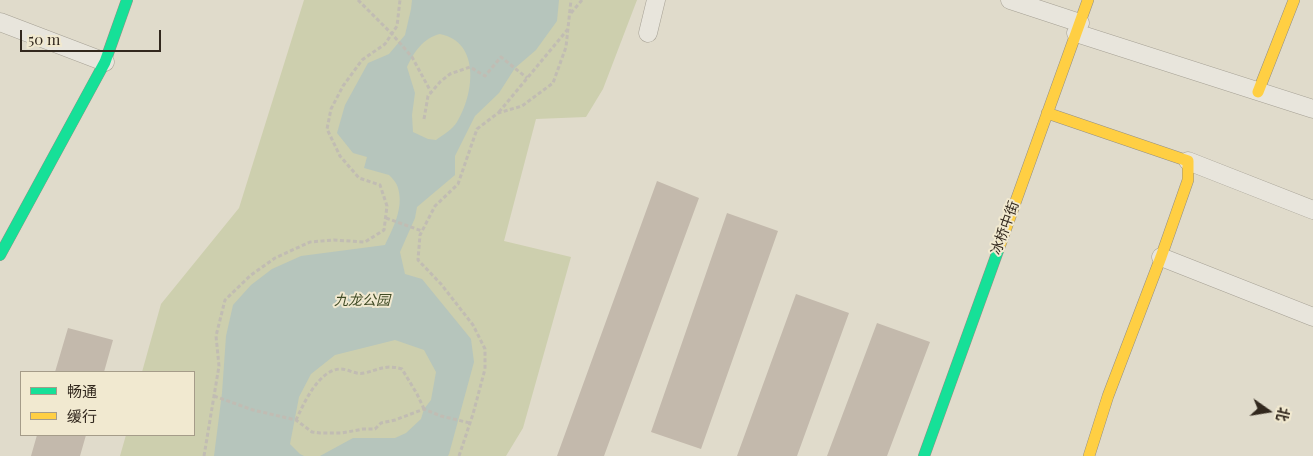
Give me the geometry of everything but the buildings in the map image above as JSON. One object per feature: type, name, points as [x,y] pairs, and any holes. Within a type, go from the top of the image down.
[{"type":"street","points":[[0,255],[104,62],[127,0]]},
{"type":"street","points":[[648,33],[656,0]]},
{"type":"street","points":[[1010,0],[1078,28],[1313,110]]},
{"type":"street","name":"冰桥中街","points":[[924,456],[1088,0]]},
{"type":"street","points":[[1258,92],[1294,0]]},
{"type":"street","points":[[0,22],[15,26],[104,62]]},
{"type":"street","points":[[1047,113],[1188,161],[1313,210]]},
{"type":"street","points":[[1089,456],[1108,396],[1188,180],[1188,161]]},
{"type":"street","points":[[1161,257],[1313,315]]},
{"type":"path","points":[[358,0],[412,56],[432,92]]},
{"type":"path","points":[[204,456],[219,366],[216,336],[225,300],[251,275],[275,258],[310,242],[334,240],[365,242],[384,230],[387,206],[380,186],[359,178],[340,156],[328,128],[331,109],[343,86],[362,60],[385,44],[397,26],[400,0]]},
{"type":"path","points":[[498,113],[522,106],[553,83],[566,47],[571,0]]},
{"type":"path","points":[[570,13],[582,0]]},
{"type":"path","points":[[460,456],[485,369],[485,349],[473,325],[441,284],[418,260],[420,235],[435,206],[458,184],[477,129],[498,113],[568,28]]},
{"type":"path","points":[[424,119],[428,96],[450,74],[470,67],[485,76],[501,57],[527,78]]},
{"type":"path","points":[[386,218],[422,230]]},
{"type":"path","points":[[296,420],[307,398],[322,376],[340,369],[362,374],[392,366],[402,369],[424,410]]},
{"type":"path","points":[[214,396],[253,410],[296,420],[312,432],[342,433],[375,429],[381,424],[424,410],[470,423]]},
{"type":"green space","name":"九龙公园","points":[[304,0],[637,0],[603,89],[586,117],[536,119],[504,241],[571,257],[523,428],[506,456],[120,456],[126,436],[195,436],[195,371],[142,371],[161,304],[239,208]]},
{"type":"shaded area","points":[[412,0],[559,0],[557,21],[536,50],[515,68],[499,93],[475,116],[455,156],[455,175],[417,207],[415,218],[400,252],[405,274],[422,279],[471,339],[474,362],[449,454],[448,456],[320,456],[353,438],[395,438],[406,433],[421,419],[424,409],[431,400],[436,372],[424,350],[395,340],[335,355],[311,374],[299,397],[290,444],[304,456],[214,456],[222,393],[226,336],[233,305],[251,285],[272,269],[301,256],[385,245],[391,232],[397,218],[400,203],[397,184],[389,175],[364,168],[367,157],[353,153],[337,133],[345,105],[368,63],[389,54],[405,35]],"holes":[[[440,34],[453,39],[462,47],[468,58],[470,84],[467,98],[463,111],[453,127],[436,140],[428,139],[413,132],[412,115],[415,93],[407,67],[416,51],[424,42]]]},
{"type":"traffic: fast","points":[[0,255],[105,62],[127,0]]},
{"type":"traffic: fast","points":[[924,456],[999,248]]},
{"type":"traffic: slow","points":[[999,248],[1088,0]]},
{"type":"traffic: slow","points":[[1258,92],[1294,0]]},
{"type":"traffic: slow","points":[[1047,113],[1188,161],[1188,180],[1108,396],[1089,456]]}]
